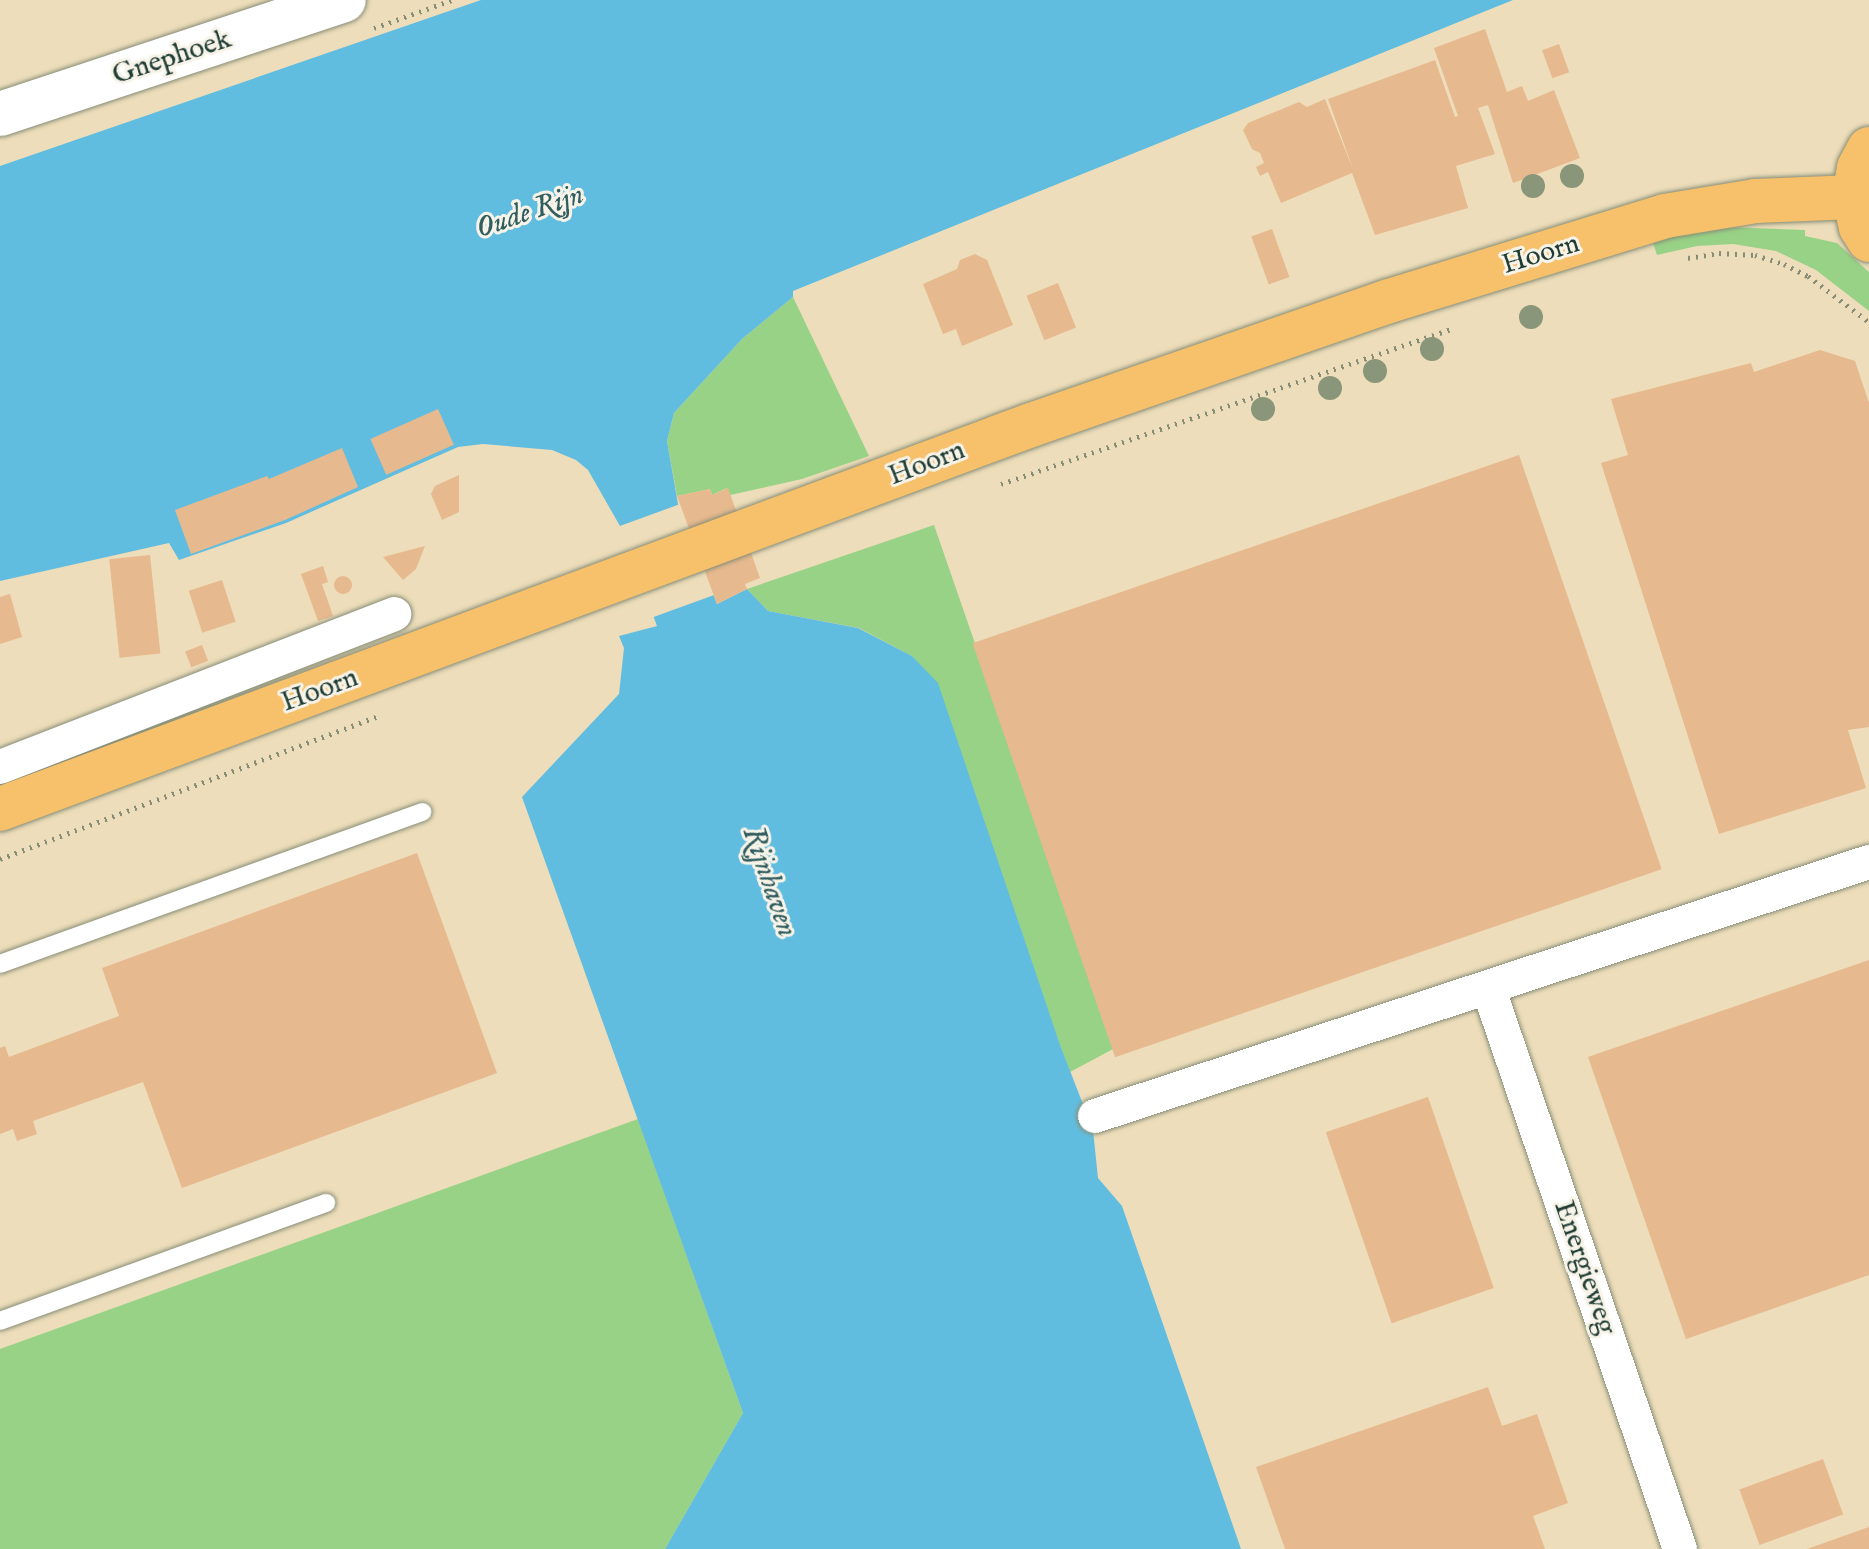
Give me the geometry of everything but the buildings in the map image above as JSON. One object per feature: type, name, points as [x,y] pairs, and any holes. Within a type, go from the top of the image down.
[{"type":"main road","points":[[1869,149],[1859,168],[1854,197],[1861,227],[1869,240]]},
{"type":"main road","name":"Hoorn","points":[[5,786],[579,595],[1031,425],[1312,328],[1665,216],[1756,201],[1854,197]]},
{"type":"street","name":"Gnephoek","points":[[0,114],[344,0]]},
{"type":"street","name":"Hoorn","points":[[5,786],[394,614]]},
{"type":"street","points":[[1095,1116],[1869,862]]},
{"type":"street","name":"Energieweg","points":[[1488,987],[1680,1549]]},
{"type":"lane","points":[[0,964],[423,812]]},
{"type":"lane","points":[[0,1321],[326,1203]]},
{"type":"path","points":[[1684,258],[1719,253],[1755,255],[1784,264],[1808,276],[1869,322]]},
{"type":"path","name":"Hoorn","points":[[999,485],[1463,325]]},
{"type":"green space","points":[[1721,227],[1805,230],[1805,236],[1837,243],[1869,272],[1869,311],[1816,270],[1776,251],[1733,244],[1697,246],[1657,255],[1652,240]]},
{"type":"green space","points":[[793,297],[869,456],[802,479],[730,495],[727,488],[712,495],[710,489],[677,496],[667,441],[674,413],[742,339]]},
{"type":"green space","points":[[934,525],[1115,1048],[1070,1072],[912,656],[859,628],[768,611],[747,589]]},
{"type":"green space","points":[[638,1119],[743,1413],[665,1549],[0,1549],[0,1349]]},
{"type":"water","points":[[481,0],[1513,0],[793,291],[793,297],[742,339],[674,413],[667,441],[678,504],[717,604],[747,589],[768,611],[858,628],[912,656],[938,683],[1060,1045],[1093,1130],[1098,1178],[1122,1206],[1241,1549],[665,1549],[743,1413],[522,797],[619,694],[624,648],[619,636],[657,626],[620,526],[588,470],[576,460],[552,450],[483,444],[458,447],[286,523],[179,560],[169,543],[0,581],[0,166]]},
{"type":"pier","points":[[683,503],[716,594],[649,618],[616,527]]},
{"type":"water label","name":"Oude Rijn","points":[[530,212]]},
{"type":"water label","name":"Rijnhaven","points":[[769,882]]}]
